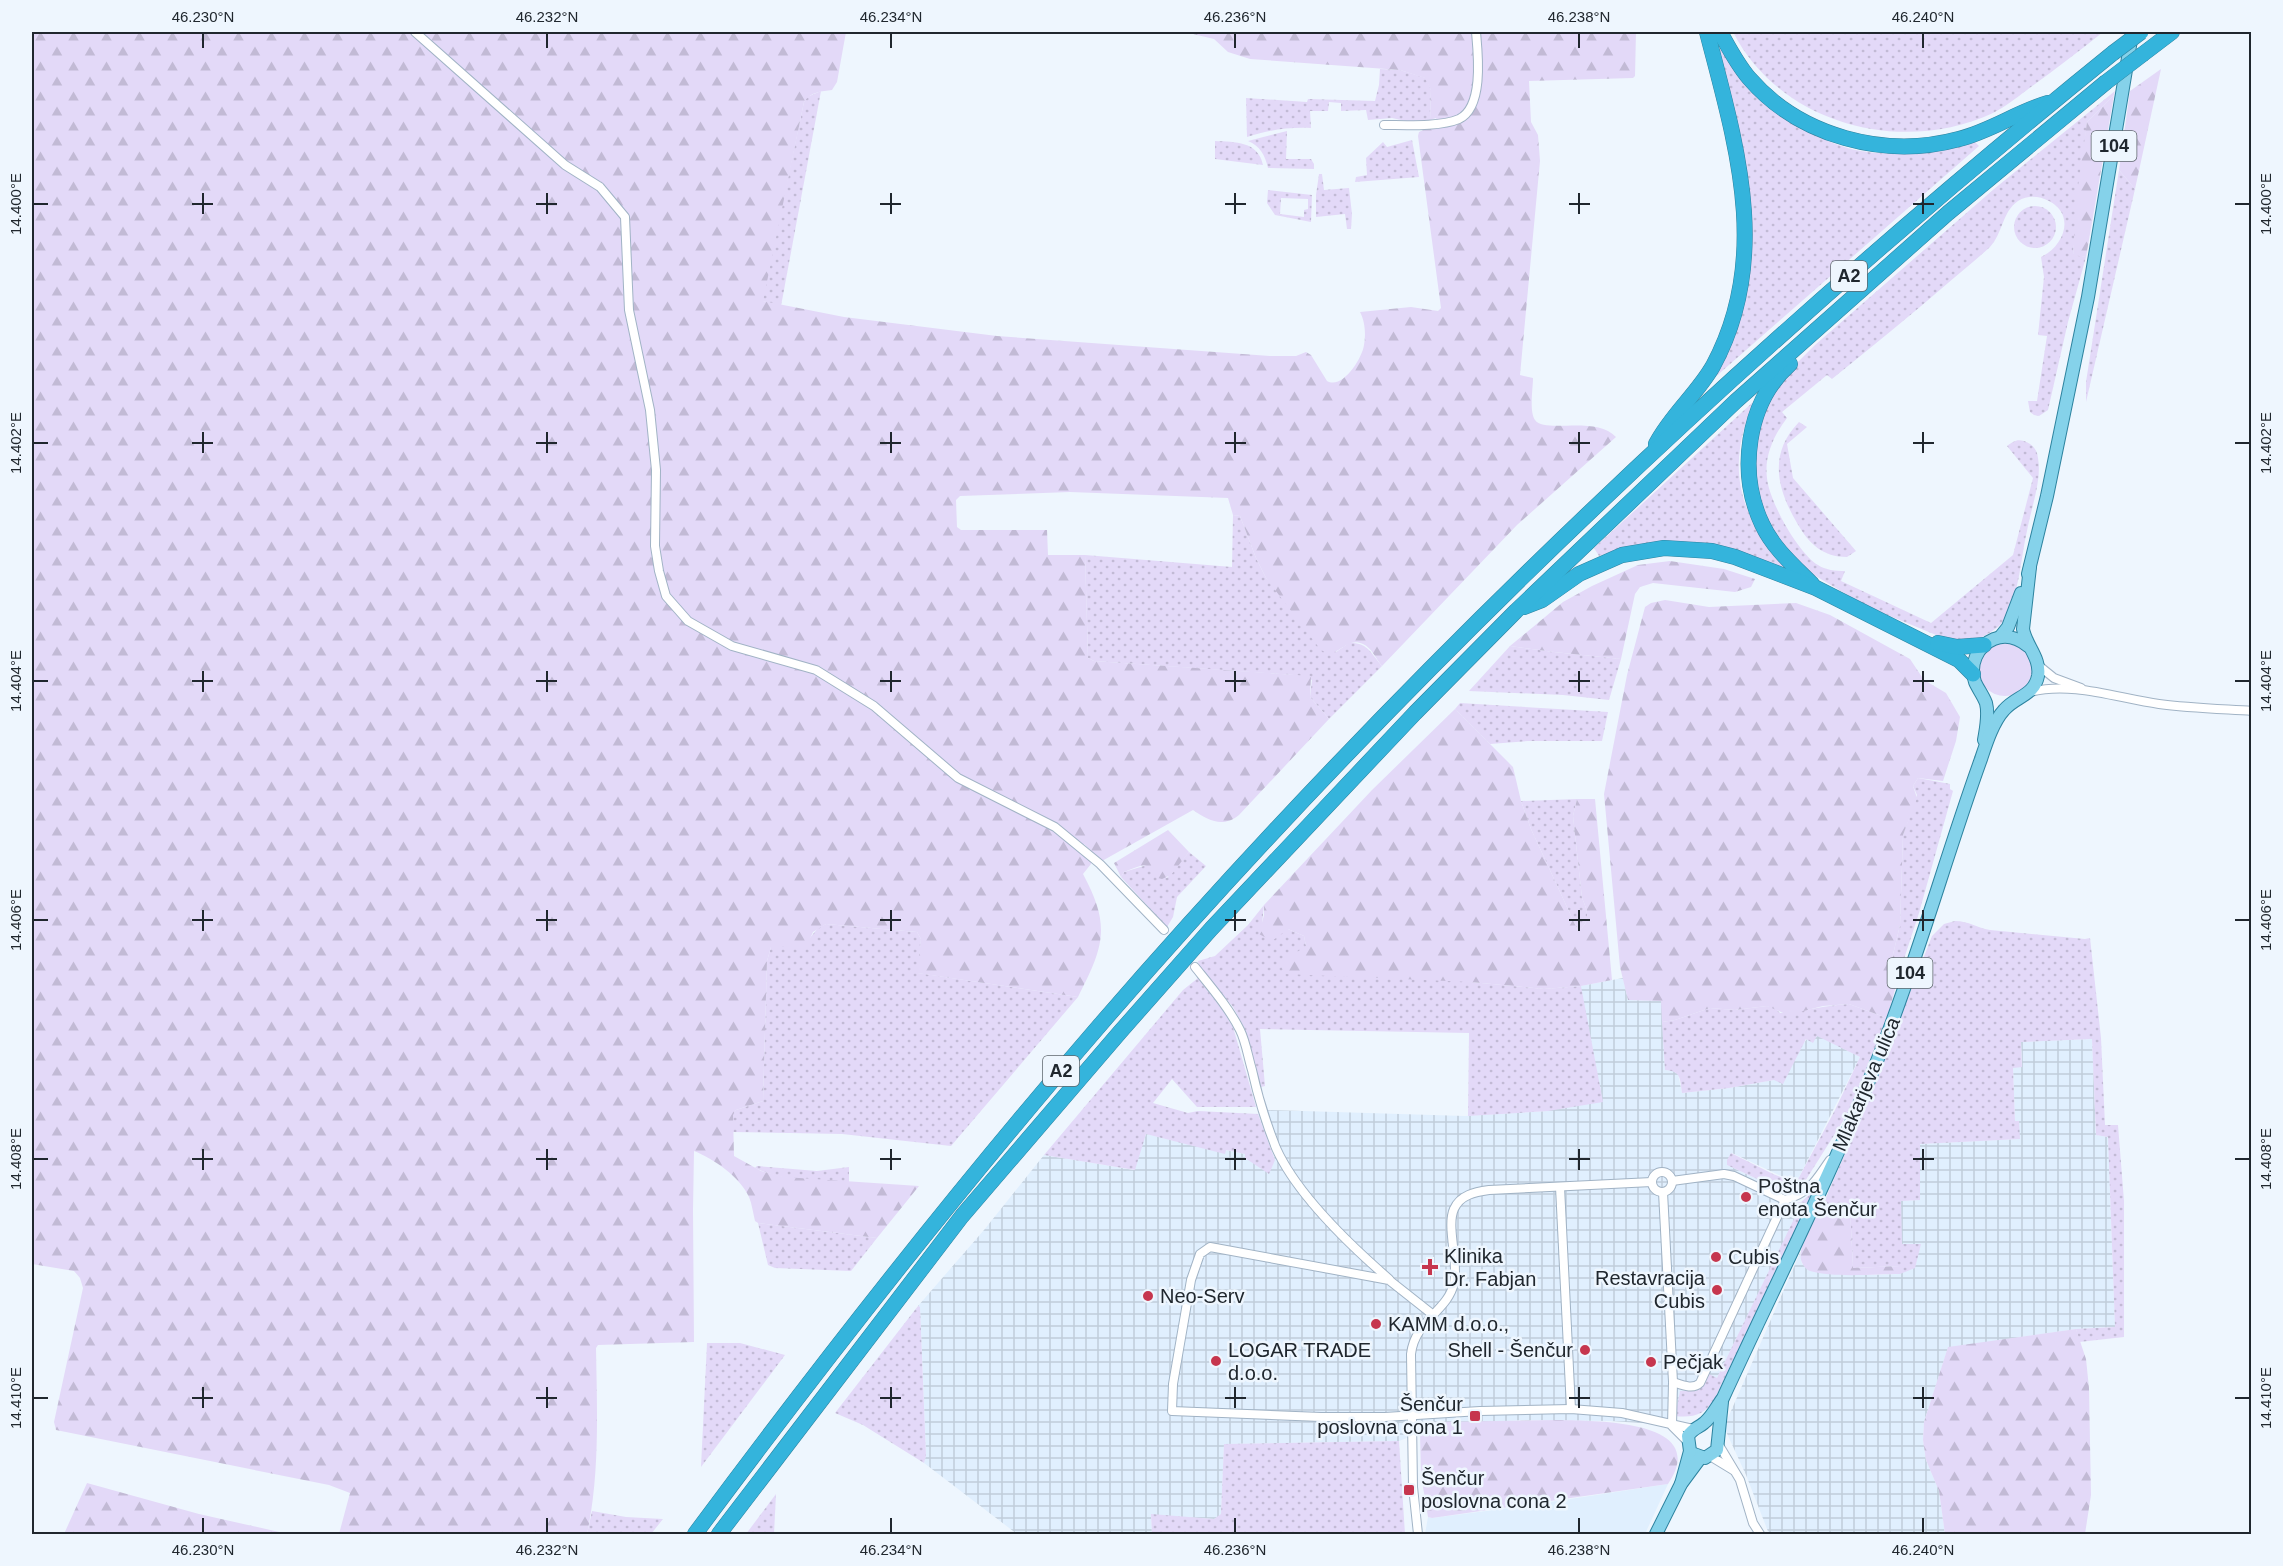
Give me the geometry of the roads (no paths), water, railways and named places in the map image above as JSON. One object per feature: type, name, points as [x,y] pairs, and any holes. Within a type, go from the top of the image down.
[{"type":"highway","points":[[1650,456],[1663,430],[1694,395],[1728,335],[1740,295],[1746,255],[1741,177],[1723,91],[1707,32]]},
{"type":"highway","points":[[1720,32],[1734,59],[1750,79],[1784,109],[1804,122],[1832,135],[1867,144],[1929,145],[1958,140],[1990,129],[2026,110],[2054,101]]},
{"type":"highway","name":"A2","points":[[695,1534],[804,1388],[949,1205],[1101,1024],[1343,760],[1471,630],[1650,456],[1812,308],[2054,101],[2141,32]]},
{"type":"highway","name":"A2","points":[[719,1534],[962,1216],[1211,929],[1382,748],[1516,610],[1666,466],[1817,329],[1948,213],[2105,83],[2172,32]]},
{"type":"highway","points":[[1816,588],[1773,542],[1763,525],[1751,490],[1748,449],[1752,430],[1765,398],[1780,374],[1804,353],[1817,329]]},
{"type":"highway","points":[[1516,610],[1542,600],[1579,574],[1607,561],[1637,552],[1664,548],[1712,551],[1735,556],[1816,588],[1959,660],[1973,674]]},
{"type":"highway","points":[[1918,638],[1957,647],[1984,645]]},
{"type":"main road","name":"104","points":[[2000,637],[2014,615],[2030,567],[2047,496],[2088,297],[2132,32]]},
{"type":"main road","name":"104","points":[[2030,567],[2024,629],[2025,638],[2038,665]]},
{"type":"main road","points":[[1973,674],[1973,663],[1977,653],[1984,645],[2000,637],[2011,637],[2030,648]]},
{"type":"main road","points":[[2030,692],[2035,684],[2038,665]]},
{"type":"main road","name":"104","points":[[1973,674],[1982,693],[1987,712],[1981,759]]},
{"type":"main road","name":"104","points":[[1981,759],[2004,710],[2030,692]]},
{"type":"main road","points":[[1982,693],[1991,700],[2002,703],[2014,702]]},
{"type":"main road","name":"Mlakarjeva ulica","points":[[1723,1398],[1845,1137],[1895,1016],[1981,759]]},
{"type":"main road","name":"104","points":[[1719,1440],[1723,1398]]},
{"type":"main road","points":[[1656,1534],[1697,1451],[1698,1427],[1723,1398]]},
{"type":"main road","points":[[1697,1451],[1719,1440],[1711,1428],[1698,1427]]},
{"type":"street","points":[[415,32],[564,165],[600,187],[625,218],[629,310],[650,410],[656,470],[655,546],[666,596],[688,621],[732,646],[816,670],[874,706],[958,778],[1055,827],[1100,864],[1164,930]]},
{"type":"street","points":[[1384,125],[1440,123],[1460,118],[1472,105],[1476,88],[1476,32]]},
{"type":"street","points":[[2038,665],[2054,678],[2093,692]]},
{"type":"street","points":[[2030,692],[2053,688],[2093,692],[2161,704],[2252,711]]},
{"type":"street","points":[[1196,967],[1242,1032],[1262,1109],[1277,1150],[1289,1170],[1323,1216],[1389,1280],[1432,1314]]},
{"type":"street","points":[[1673,1382],[1691,1387],[1700,1383],[1785,1200],[1812,1186],[1845,1137]]},
{"type":"street","points":[[1662,1172],[1669,1174],[1672,1181],[1670,1189],[1663,1192],[1655,1190],[1652,1182],[1654,1175],[1662,1172]]},
{"type":"street","points":[[1672,1181],[1724,1174],[1734,1176],[1785,1200]]},
{"type":"street","points":[[1418,1534],[1413,1487],[1411,1415],[1413,1343],[1417,1334],[1451,1292],[1454,1282],[1452,1220],[1454,1209],[1466,1196],[1489,1190],[1652,1182]]},
{"type":"street","points":[[1560,1187],[1571,1409]]},
{"type":"street","points":[[1663,1192],[1673,1382],[1672,1426],[1697,1451],[1733,1470]]},
{"type":"street","points":[[1389,1280],[1210,1247],[1200,1254],[1191,1280],[1173,1384],[1172,1411],[1321,1417],[1571,1409],[1622,1413],[1654,1419],[1672,1426],[1698,1427]]},
{"type":"street","points":[[1719,1440],[1740,1480],[1753,1523],[1760,1534]]},
{"type":"place","name":"Poštna enota Šenčur","points":[[1746,1197]]},
{"type":"place","name":"Cubis","points":[[1716,1257]]},
{"type":"place","name":"Klinika Dr. Fabjan","points":[[1430,1267]]},
{"type":"place","name":"Restavracija Cubis","points":[[1717,1290]]},
{"type":"place","name":"Neo-Serv","points":[[1148,1296]]},
{"type":"place","name":"KAMM d.o.o.,","points":[[1376,1324]]},
{"type":"place","name":"Shell - Šenčur","points":[[1585,1350]]},
{"type":"place","name":"LOGAR TRADE d.o.o.","points":[[1216,1361]]},
{"type":"place","name":"Pečjak","points":[[1651,1362]]},
{"type":"place","name":"Šenčur poslovna cona 1","points":[[1475,1416]]},
{"type":"place","name":"Šenčur poslovna cona 2","points":[[1409,1490]]}]
